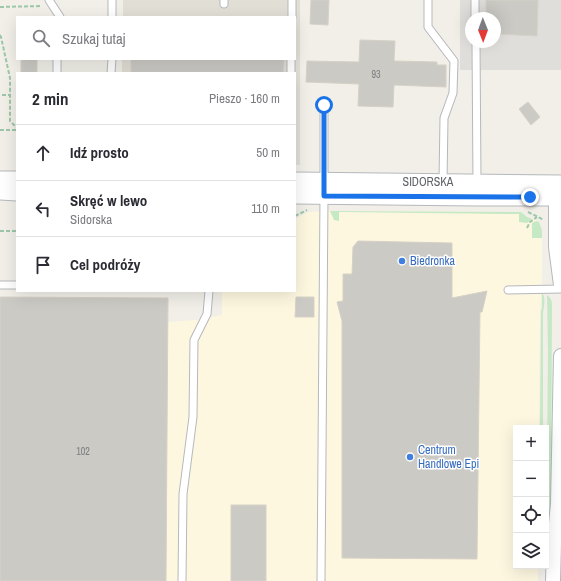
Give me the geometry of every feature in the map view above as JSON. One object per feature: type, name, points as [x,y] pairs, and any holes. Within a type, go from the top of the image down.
[{"type":"street","points":[[0,180],[16,180]]},
{"type":"street","name":"SIDORSKA","points":[[296,181],[324,188],[560,192]]},
{"type":"street","name":"SIDORSKA","points":[[296,195],[324,188]]},
{"type":"street","points":[[0,191],[16,192]]},
{"type":"street","points":[[560,192],[556,247],[561,285]]},
{"type":"street","points":[[561,356],[558,504],[561,554]]},
{"type":"street","points":[[553,581],[557,566],[554,543],[558,504]]},
{"type":"lane","points":[[112,0],[112,16]]},
{"type":"lane","points":[[292,0],[292,16]]},
{"type":"lane","points":[[428,0],[428,27],[454,61],[453,93],[444,118],[443,190]]},
{"type":"lane","points":[[475,0],[475,12]]},
{"type":"lane","points":[[51,3],[59,16]]},
{"type":"lane","points":[[476,48],[477,190]]},
{"type":"lane","points":[[57,60],[57,72]]},
{"type":"lane","points":[[112,60],[112,72]]},
{"type":"lane","points":[[292,60],[292,72]]},
{"type":"lane","points":[[321,581],[324,105]]},
{"type":"lane","points":[[0,285],[16,285]]},
{"type":"lane","points":[[508,290],[561,289]]},
{"type":"lane","points":[[182,581],[183,494],[193,417],[194,340],[207,314],[209,292]]},
{"type":"path","points":[[0,8],[51,3]]},
{"type":"path","points":[[0,35],[10,78],[10,121],[16,128]]},
{"type":"path","points":[[2,95],[10,95]]},
{"type":"path","points":[[0,130],[16,129]]},
{"type":"path","points":[[530,213],[545,220]]},
{"type":"path","points":[[527,228],[530,222],[537,217]]},
{"type":"path","points":[[0,231],[16,231]]},
{"type":"shaded area","points":[[123,0],[300,0],[300,165],[296,165],[296,72],[122,72],[122,60],[296,60],[296,16],[123,16]]},
{"type":"shaded area","points":[[460,0],[561,0],[561,70],[460,70]]},
{"type":"shaded area","points":[[330,211],[521,212],[527,217],[539,222],[542,230],[539,425],[513,425],[513,569],[538,569],[538,581],[0,581],[0,321],[168,322],[197,320],[222,315],[222,292],[296,292],[296,218],[308,212]]},
{"type":"green space","points":[[330,211],[521,212],[532,219],[527,223],[519,222],[519,214],[339,212],[339,221],[334,220]]},
{"type":"green space","points":[[536,221],[539,222],[542,230],[542,238],[532,238],[532,223]]},
{"type":"green space","points":[[542,293],[544,297],[543,425],[540,425],[541,310]]},
{"type":"green space","points":[[547,295],[552,302],[551,500],[549,534],[549,425],[547,425]]},
{"type":"building","points":[[311,0],[329,0],[328,25],[310,24]]},
{"type":"building","points":[[486,0],[538,0],[537,36],[501,34],[501,12],[486,12]]},
{"type":"building","points":[[360,40],[395,41],[394,61],[437,62],[437,65],[446,65],[446,87],[394,85],[393,107],[358,106],[359,84],[306,82],[307,61],[359,62]]},
{"type":"building","points":[[21,60],[37,60],[37,72],[21,72]]},
{"type":"building","points":[[131,60],[284,60],[283,72],[131,72]]},
{"type":"building","points":[[528,102],[540,117],[531,125],[519,109]]},
{"type":"building","name":"Centrum Handlowe Epi","points":[[358,241],[452,243],[452,298],[487,291],[482,312],[480,312],[477,559],[342,558],[342,321],[337,302],[343,301],[343,274],[352,274],[353,247]]},
{"type":"building","points":[[0,297],[168,298],[166,581],[0,581]]},
{"type":"building","points":[[296,297],[314,297],[314,317],[295,317]]},
{"type":"building","points":[[231,505],[266,505],[266,581],[231,581]]},
{"type":"place","name":"Biedronka","points":[[402,261]]},
{"type":"place","name":"Centrum Handlowe Epi","points":[[410,457]]},
{"type":"route","points":[[324,105],[324,196],[530,197]]}]
